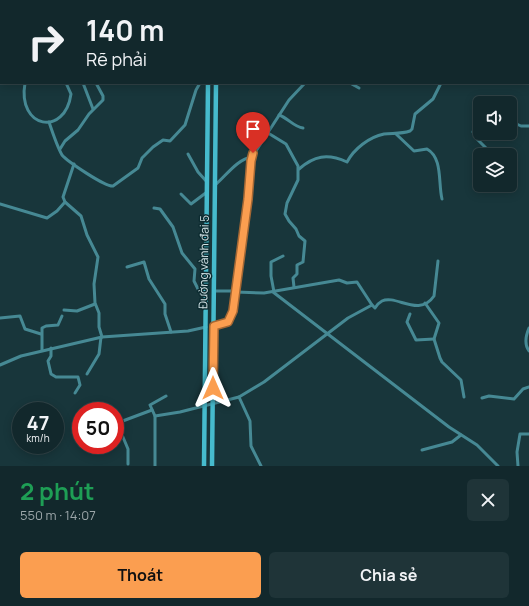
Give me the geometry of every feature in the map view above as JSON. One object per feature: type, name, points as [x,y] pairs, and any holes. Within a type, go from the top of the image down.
[{"type":"main road","points":[[207,182],[208,84]]},
{"type":"main road","name":"Đường vành đai 5","points":[[212,466],[216,84]]},
{"type":"main road","name":"Đường vành đai 5","points":[[204,466],[207,182]]},
{"type":"street","points":[[25,84],[24,102],[30,114],[36,120],[49,122],[62,116],[67,110],[71,94],[66,84]]},
{"type":"street","points":[[83,84],[93,109]]},
{"type":"street","points":[[60,149],[103,98],[96,84]]},
{"type":"street","points":[[49,122],[64,156],[93,179],[109,186],[123,180],[138,168],[142,158],[153,147],[163,140],[170,141],[183,127],[199,84]]},
{"type":"street","points":[[297,84],[300,88]]},
{"type":"street","points":[[214,326],[226,323],[230,319],[236,292],[252,157],[279,115],[305,84]]},
{"type":"street","points":[[352,84],[359,88]]},
{"type":"street","points":[[299,170],[313,159],[336,158],[347,162],[353,152],[371,139],[384,134],[396,134],[412,129],[415,114],[433,99],[440,84]]},
{"type":"street","points":[[279,115],[287,118],[297,127],[303,128]]},
{"type":"street","points":[[517,124],[529,126]]},
{"type":"street","points":[[268,133],[286,144],[299,170],[298,180],[285,211],[286,218],[296,229],[299,236],[305,241],[303,262],[297,265],[297,274],[293,278],[294,288]]},
{"type":"street","points":[[396,134],[414,151],[427,149],[433,154],[438,165],[442,199]]},
{"type":"street","points":[[478,140],[486,148]]},
{"type":"street","points":[[188,154],[198,172],[207,182]]},
{"type":"street","points":[[215,185],[236,165],[246,158],[252,157]]},
{"type":"street","points":[[74,164],[64,193],[65,202],[81,216],[88,238],[98,257],[94,284],[95,304],[99,313],[99,327],[102,337],[99,354],[87,374]]},
{"type":"street","points":[[181,194],[191,204],[207,192]]},
{"type":"street","points":[[0,204],[47,218],[57,211],[65,202]]},
{"type":"street","points":[[154,208],[160,209],[173,227],[181,251],[195,269],[195,284],[199,291],[206,291]]},
{"type":"street","points":[[283,256],[271,262],[273,292],[448,427],[477,445],[498,466]]},
{"type":"street","points":[[214,291],[255,294],[336,280],[348,283],[358,282],[372,305],[376,308],[381,302],[386,300],[413,306],[426,303],[434,296],[438,261]]},
{"type":"street","points":[[127,267],[144,262],[149,279],[165,304],[165,314],[171,332]]},
{"type":"street","points":[[426,303],[439,323],[434,340],[440,360],[460,380],[464,398]]},
{"type":"street","points":[[64,310],[77,311],[95,304]]},
{"type":"street","points":[[155,416],[205,406],[239,396],[258,386],[326,333],[353,315],[372,305]]},
{"type":"street","points":[[410,314],[407,322],[416,340],[434,340]]},
{"type":"street","points":[[0,318],[20,316],[25,329],[41,334]]},
{"type":"street","points":[[42,350],[41,334],[44,326],[58,325],[62,316]]},
{"type":"street","points":[[0,365],[16,357],[102,337],[206,328]]},
{"type":"street","points":[[529,328],[526,338],[529,351]]},
{"type":"street","points":[[51,348],[51,356],[48,361],[51,374],[56,377],[78,377],[80,385],[75,393]]},
{"type":"street","points":[[482,398],[489,396],[514,399],[523,389],[529,387]]},
{"type":"street","points":[[155,466],[155,416],[150,406],[151,403],[166,396]]},
{"type":"street","points":[[239,396],[250,421],[251,446],[261,466]]},
{"type":"street","points":[[128,464],[128,449],[120,430],[120,422],[152,410]]},
{"type":"street","points":[[518,466],[517,452],[520,434],[529,434]]},
{"type":"street","points":[[422,450],[452,442],[461,435]]},
{"type":"route","points":[[213,388],[214,326],[228,322],[233,311],[253,153]]}]
